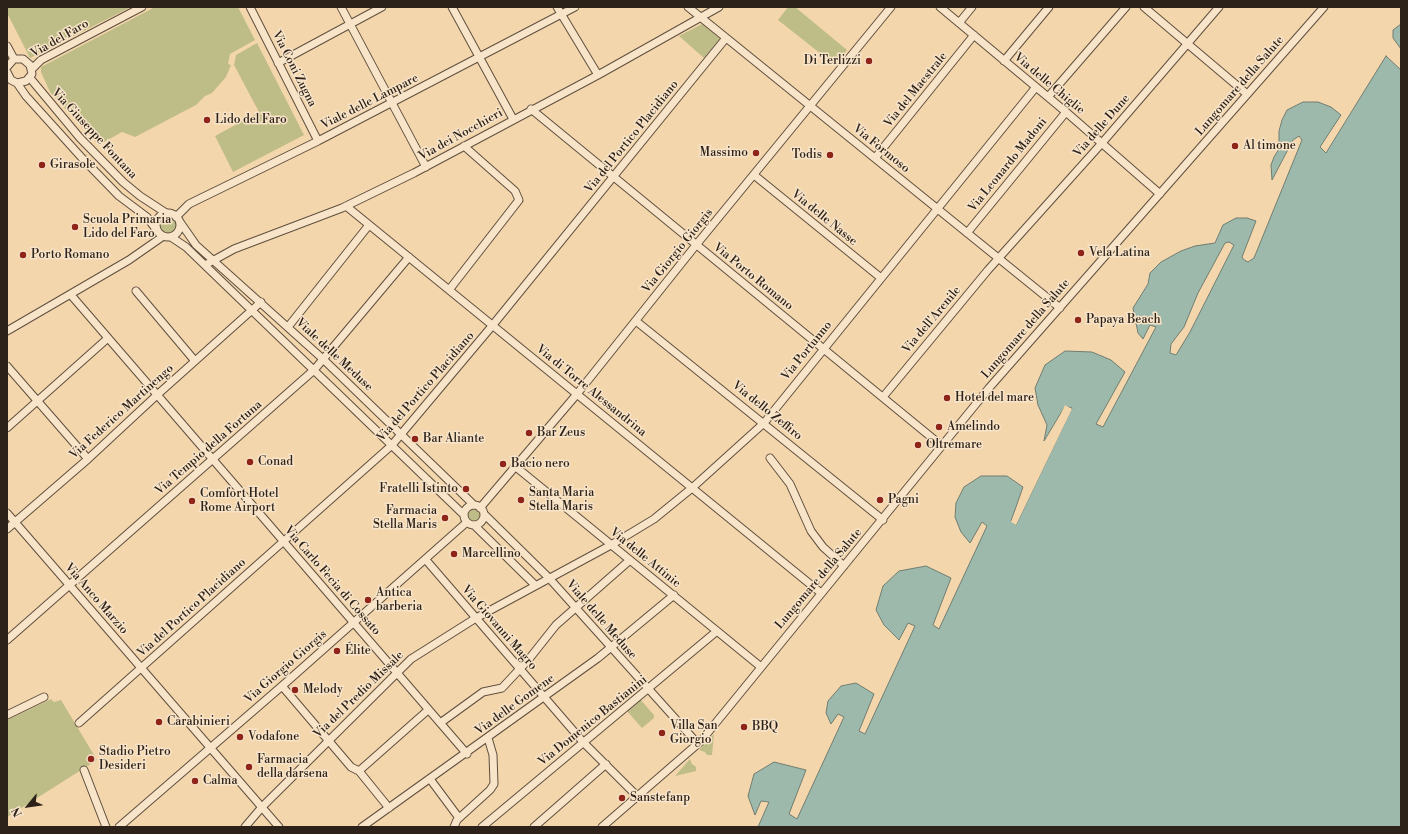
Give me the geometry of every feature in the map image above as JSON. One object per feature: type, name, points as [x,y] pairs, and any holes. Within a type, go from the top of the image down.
[{"type":"street","name":"Via del Faro","points":[[32,69],[41,60],[142,7]]},
{"type":"street","name":"Via Coni Zugna","points":[[250,7],[318,141]]},
{"type":"street","points":[[341,7],[426,167]]},
{"type":"street","points":[[278,63],[382,7]]},
{"type":"street","points":[[452,7],[513,119]]},
{"type":"street","points":[[557,7],[598,75]]},
{"type":"street","name":"Viale delle Lampare","points":[[178,219],[183,209],[192,203],[318,141],[575,7]]},
{"type":"street","name":"Via Formoso","points":[[688,7],[1060,308]]},
{"type":"street","name":"Via dei Nocchieri","points":[[205,265],[213,259],[237,247],[346,206],[426,167],[531,109],[598,75],[719,7]]},
{"type":"street","name":"Via Giorgio Giorgis","points":[[119,827],[426,560],[470,524],[481,522],[479,509],[577,394],[696,245],[891,7]]},
{"type":"street","name":"Via delle Chiglie","points":[[940,7],[1036,86],[1160,194]]},
{"type":"street","points":[[959,23],[972,7]]},
{"type":"street","points":[[1004,61],[1049,7]]},
{"type":"street","points":[[1048,97],[1126,7]]},
{"type":"street","points":[[1144,7],[1247,94]]},
{"type":"street","name":"Via delle Dune","points":[[999,258],[1102,143],[1219,7]]},
{"type":"street","name":"Lungomare della Salute","points":[[602,827],[698,744],[821,593],[883,520],[989,388],[1324,7]]},
{"type":"street","name":"Via del Maestrale","points":[[875,158],[974,35]]},
{"type":"street","name":"Via del Portico Placidiano","points":[[79,722],[392,445],[492,326],[726,38]]},
{"type":"street","points":[[7,46],[14,60]]},
{"type":"street","points":[[7,67],[14,60],[25,60],[32,69],[30,78],[23,83],[12,81]]},
{"type":"street","name":"Via Giuseppe Fontana","points":[[7,72],[12,81],[82,158],[119,196],[147,217],[155,228]]},
{"type":"street","name":"Via Giuseppe Fontana","points":[[30,78],[80,138],[123,182],[140,196],[166,213]]},
{"type":"street","name":"Via Portunno","points":[[549,578],[611,545],[657,516],[692,488],[764,423],[1036,86]]},
{"type":"street","name":"Via Porto Romano","points":[[531,109],[942,446]]},
{"type":"street","name":"Via Leonardo Madoni","points":[[967,233],[1066,112]]},
{"type":"street","points":[[449,290],[516,205],[519,198],[514,189],[464,146]]},
{"type":"street","name":"Via delle Nasse","points":[[754,175],[881,278]]},
{"type":"street","name":"Via di Torre Alessandrina","points":[[346,206],[821,593]]},
{"type":"street","points":[[7,331],[135,257],[162,237],[171,237],[180,230],[178,219],[166,213],[159,216],[155,224],[155,228],[162,237]]},
{"type":"street","name":"Viale delle Meduse","points":[[178,219],[193,242],[323,359],[549,578],[698,744]]},
{"type":"street","points":[[288,327],[369,225]]},
{"type":"street","name":"Viale delle Meduse","points":[[171,237],[186,247],[205,265],[464,515]]},
{"type":"street","name":"Via Tempio della Fortuna","points":[[7,640],[314,370],[410,257]]},
{"type":"street","name":"Via dell'Arenile","points":[[883,397],[999,258]]},
{"type":"street","points":[[136,291],[195,361]]},
{"type":"street","name":"Via Carlo Fecia di Cossato","points":[[71,295],[467,754]]},
{"type":"street","name":"Via Federico Martinengo","points":[[7,529],[88,459],[157,395],[253,311],[261,302]]},
{"type":"street","name":"Via dello Zeffiro","points":[[636,321],[883,520]]},
{"type":"street","points":[[7,428],[108,338]]},
{"type":"street","points":[[7,366],[88,459]]},
{"type":"street","points":[[770,458],[790,484],[811,531],[823,547],[844,566]]},
{"type":"street","name":"Via delle Attinie","points":[[516,466],[611,545],[674,594],[761,667]]},
{"type":"street","points":[[479,509],[467,508],[464,515],[470,524],[535,585]]},
{"type":"street","name":"Via Anco Marzio","points":[[7,513],[279,827]]},
{"type":"street","name":"Via Giovanni Magro","points":[[426,560],[583,742],[638,797]]},
{"type":"street","points":[[443,721],[483,692],[502,688],[520,669],[551,631],[575,607],[630,560]]},
{"type":"street","name":"Via del Predio Missale","points":[[245,827],[262,807],[396,672],[418,654],[476,618],[549,578]]},
{"type":"street","name":"Via delle Gomene","points":[[362,827],[467,754],[611,648],[674,594]]},
{"type":"street","name":"Via Domenico Bastianini","points":[[482,827],[717,631]]},
{"type":"street","points":[[282,686],[351,767],[359,771],[389,808]]},
{"type":"street","points":[[7,715],[44,697]]},
{"type":"street","points":[[359,771],[428,710]]},
{"type":"street","points":[[454,827],[459,818],[490,790],[494,784],[494,757],[488,738]]},
{"type":"street","points":[[534,827],[606,764]]},
{"type":"street","points":[[84,770],[106,827]]},
{"type":"street","points":[[430,779],[459,818]]},
{"type":"shaded area","points":[[7,7],[131,7],[30,58],[7,13]]},
{"type":"shaded area","points":[[155,7],[238,7],[255,40],[230,54],[228,64],[231,65],[226,77],[212,93],[205,96],[196,105],[135,137],[122,132],[99,145],[50,92],[41,72],[41,67]]},
{"type":"shaded area","points":[[788,7],[795,7],[847,50],[835,65],[778,20]]},
{"type":"shaded area","points":[[702,24],[720,39],[704,58],[679,36]]},
{"type":"shaded area","points":[[1401,24],[1401,49],[1393,38],[1393,30]]},
{"type":"shaded area","points":[[257,43],[304,135],[233,172],[215,136],[259,112],[234,65],[236,55]]},
{"type":"shaded area","points":[[1386,56],[1401,70],[1401,827],[758,827],[769,802],[761,801],[755,815],[748,796],[754,774],[774,762],[806,770],[789,814],[797,819],[844,717],[838,714],[831,724],[826,713],[828,701],[841,686],[856,683],[874,694],[859,731],[865,734],[915,626],[908,623],[899,640],[884,625],[876,610],[883,586],[899,571],[926,566],[951,578],[933,625],[939,629],[987,526],[982,522],[970,543],[961,532],[955,517],[956,503],[964,487],[981,476],[1007,476],[1023,487],[1011,521],[1016,525],[1072,408],[1065,406],[1044,441],[1047,425],[1038,405],[1035,388],[1045,365],[1065,351],[1092,352],[1111,360],[1125,372],[1096,424],[1103,427],[1156,327],[1150,325],[1143,339],[1138,333],[1133,308],[1148,284],[1150,273],[1161,262],[1181,251],[1195,246],[1215,243],[1223,225],[1236,218],[1247,218],[1256,221],[1242,257],[1248,262],[1254,258],[1302,140],[1299,136],[1293,140],[1272,180],[1271,165],[1279,149],[1279,131],[1287,110],[1303,102],[1318,102],[1331,107],[1341,115],[1320,147],[1326,153]],"holes":[[[1229,242],[1234,245],[1190,332],[1176,355],[1170,353],[1171,344],[1184,327],[1198,293],[1225,243]]]},
{"type":"shaded area","points":[[168,216],[174,219],[177,225],[174,231],[168,234],[162,231],[159,225],[162,219]]},
{"type":"shaded area","points":[[472,509],[476,509],[480,515],[476,521],[472,521],[468,517],[468,513]]},
{"type":"shaded area","points":[[51,699],[54,702],[61,700],[97,760],[7,817],[7,720]]},
{"type":"shaded area","points":[[640,699],[654,715],[654,718],[642,728],[626,710]]},
{"type":"shaded area","points":[[714,734],[712,755],[707,755],[705,752],[699,750]]},
{"type":"shaded area","points":[[690,759],[692,764],[696,767],[696,771],[675,776]]},
{"type":"pier","points":[[1065,405],[1072,409],[1016,525],[1011,522],[1018,505],[1013,521],[1015,522],[1069,410],[1066,408],[1056,424]]},
{"type":"place","name":"Di Terlizzi","points":[[869,61]]},
{"type":"place","name":"Lido del Faro","points":[[207,120]]},
{"type":"place","name":"Al timone","points":[[1235,146]]},
{"type":"place","name":"Massimo","points":[[756,153]]},
{"type":"place","name":"Todis","points":[[830,155]]},
{"type":"place","name":"Girasole","points":[[42,165]]},
{"type":"place","name":"Scuola Primaria Lido del Faro","points":[[75,227]]},
{"type":"place","name":"Vela Latina","points":[[1081,253]]},
{"type":"place","name":"Porto Romano","points":[[23,255]]},
{"type":"place","name":"Papaya Beach","points":[[1078,320]]},
{"type":"place","name":"Hotel del mare","points":[[947,398]]},
{"type":"place","name":"Amelindo","points":[[939,427]]},
{"type":"place","name":"Bar Zeus","points":[[529,433]]},
{"type":"place","name":"Bar Aliante","points":[[415,439]]},
{"type":"place","name":"Oltremare","points":[[918,445]]},
{"type":"place","name":"Conad","points":[[250,462]]},
{"type":"place","name":"Bacio nero","points":[[503,464]]},
{"type":"place","name":"Fratelli Istinto","points":[[466,489]]},
{"type":"place","name":"Santa Maria Stella Maris","points":[[521,500]]},
{"type":"place","name":"Pagni","points":[[880,500]]},
{"type":"place","name":"Comfort Hotel Rome Airport","points":[[192,501]]},
{"type":"place","name":"Farmacia Stella Maris","points":[[445,518]]},
{"type":"place","name":"Marcellino","points":[[454,554]]},
{"type":"place","name":"Antica barberia","points":[[368,600]]},
{"type":"place","name":"Élite","points":[[337,651]]},
{"type":"place","name":"Melody","points":[[295,690]]},
{"type":"place","name":"Carabinieri","points":[[159,722]]},
{"type":"place","name":"BBQ","points":[[744,727]]},
{"type":"place","name":"Villa San Giorgio","points":[[662,733]]},
{"type":"place","name":"Vodafone","points":[[240,737]]},
{"type":"place","name":"Stadio Pietro Desideri","points":[[91,759]]},
{"type":"place","name":"Farmacia della darsena","points":[[249,767]]},
{"type":"place","name":"Calma","points":[[195,781]]},
{"type":"place","name":"Sanstefanp","points":[[622,798]]}]
